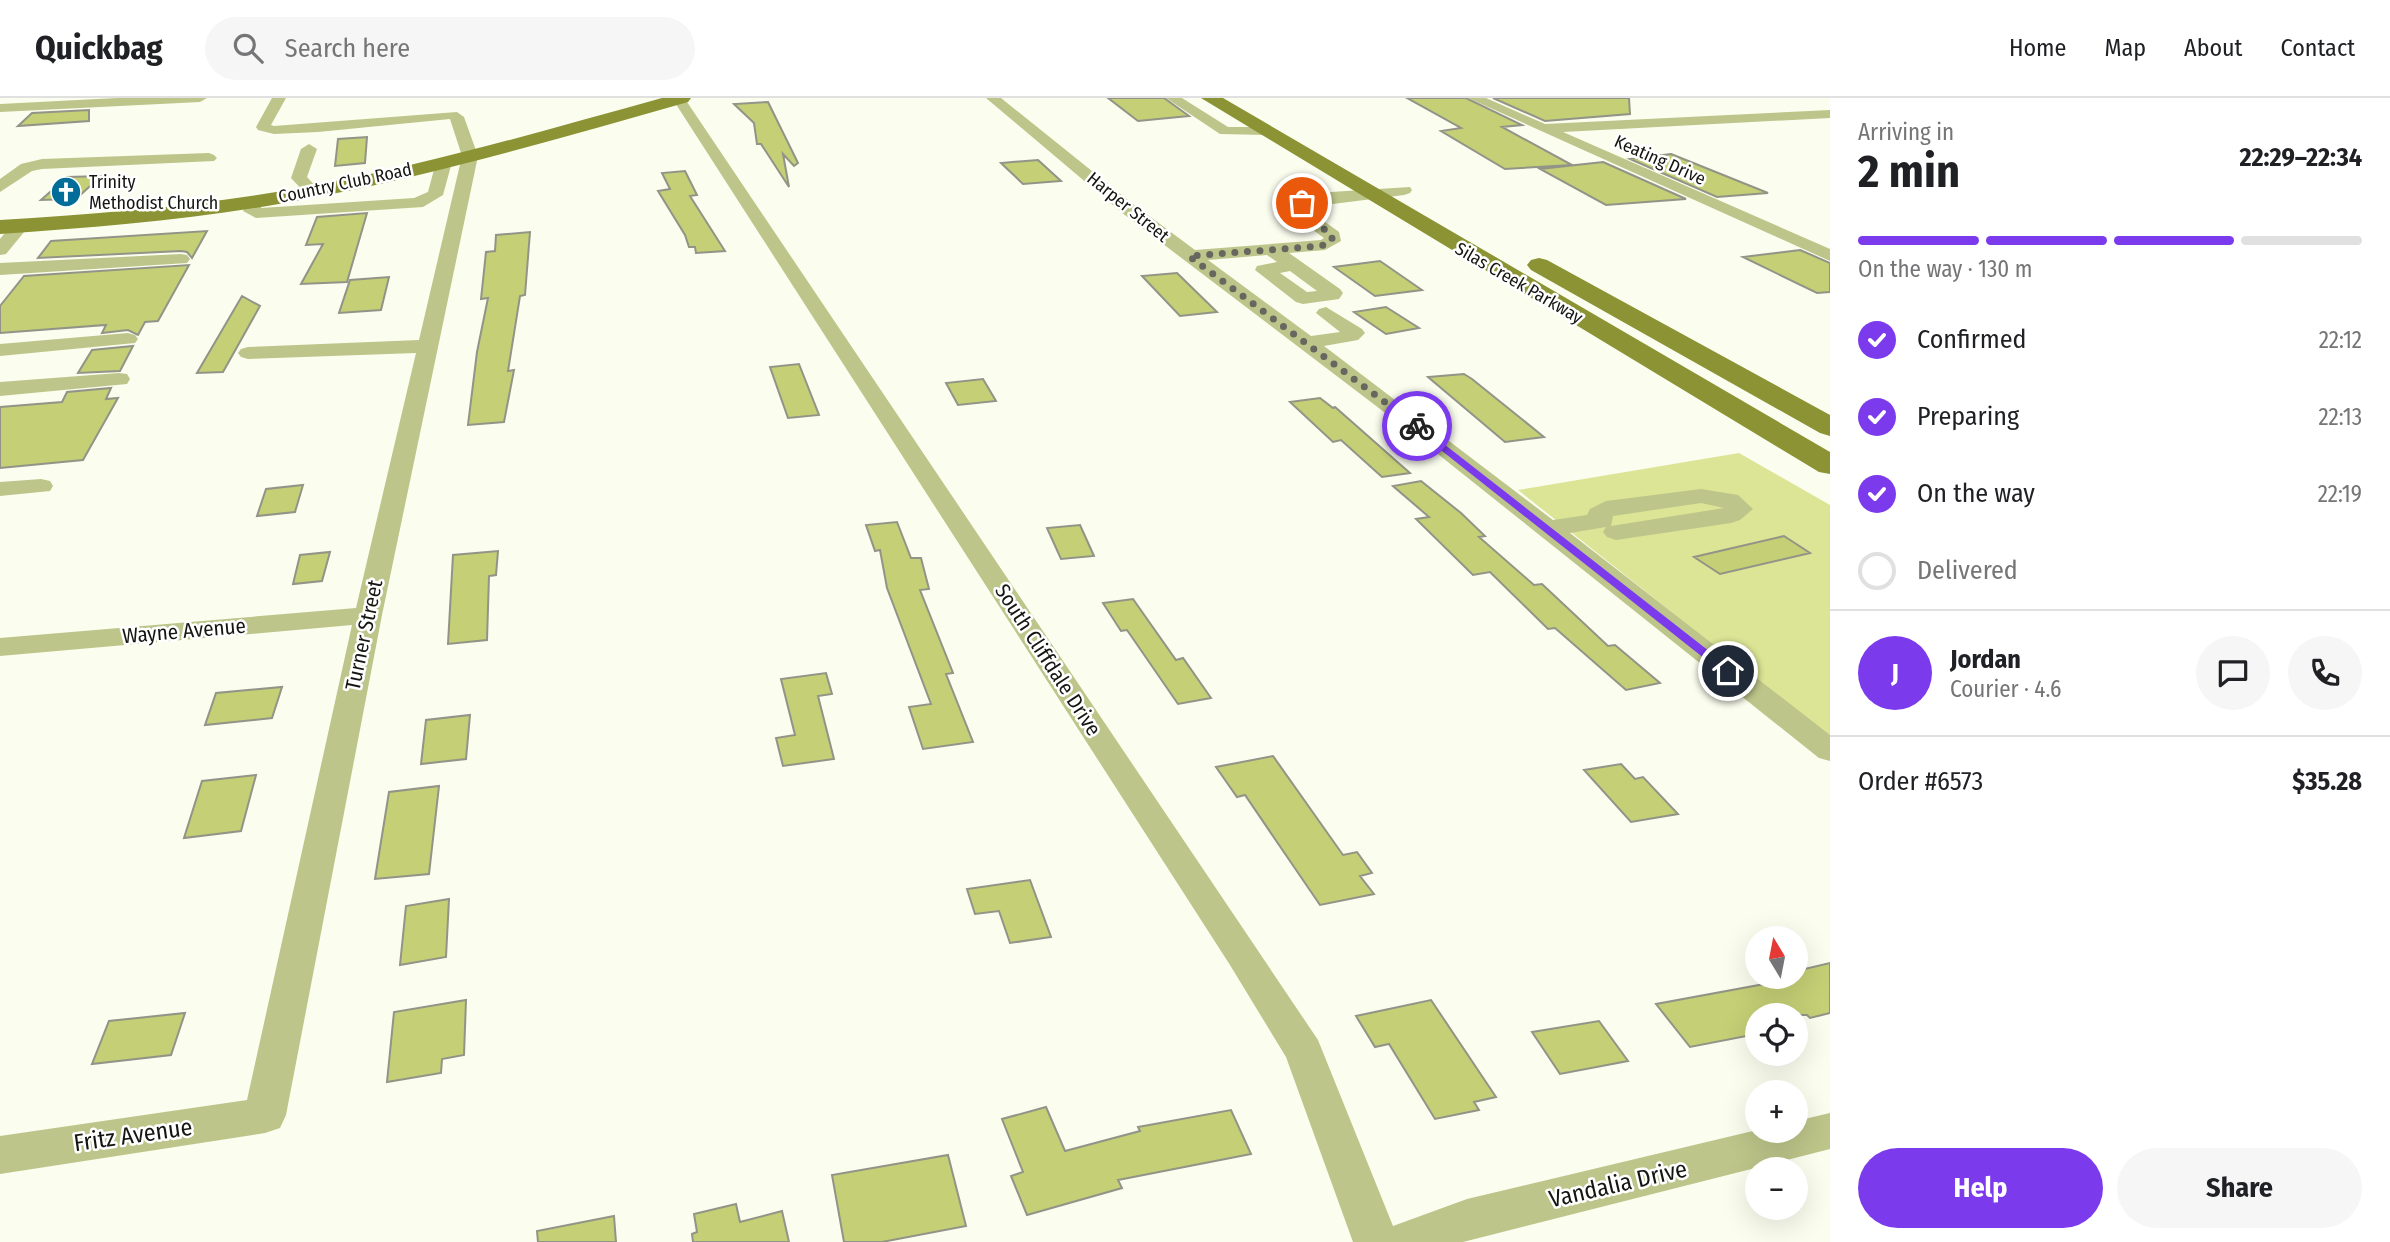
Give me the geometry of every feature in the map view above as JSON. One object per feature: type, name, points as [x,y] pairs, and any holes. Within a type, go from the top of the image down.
[{"type":"main road","name":"Silas Creek Parkway","points":[[1210,98],[1830,465]]},
{"type":"main road","name":"Silas Creek Parkway","points":[[1237,98],[1830,427]]},
{"type":"main road","name":"Country Club Road","points":[[10,226],[168,214],[313,192],[457,159],[680,99]]},
{"type":"street","points":[[0,108],[54,102],[200,98]]},
{"type":"street","points":[[256,202],[251,211],[256,213],[417,203],[435,195],[457,159],[457,117],[452,114],[318,128],[274,130],[263,127],[279,98]]},
{"type":"street","name":"Harper Street","points":[[993,98],[1189,256],[1307,343],[1830,751]]},
{"type":"street","points":[[1173,98],[1225,131],[1266,131]]},
{"type":"street","name":"Keating Drive","points":[[1475,98],[1830,256]]},
{"type":"street","name":"South Cliffdale Drive","points":[[680,99],[1236,944],[1304,1052],[1376,1242]]},
{"type":"street","points":[[1540,128],[1830,114]]},
{"type":"street","points":[[309,149],[299,178],[313,192]]},
{"type":"street","points":[[0,187],[27,167],[41,164],[209,158]]},
{"type":"street","name":"Turner Street","points":[[265,1115],[368,614],[428,346],[457,159]]},
{"type":"street","points":[[1189,256],[1325,245],[1332,240],[1332,236],[1303,214],[1300,208],[1302,203],[1331,197],[1405,190]]},
{"type":"street","points":[[0,250],[10,226]]},
{"type":"street","points":[[1272,250],[1292,265]]},
{"type":"street","points":[[0,269],[181,259]]},
{"type":"street","points":[[1307,343],[1351,336],[1355,332],[1326,313]]},
{"type":"street","points":[[0,350],[128,340]]},
{"type":"street","points":[[247,353],[428,346]]},
{"type":"street","points":[[0,389],[119,379]]},
{"type":"street","points":[[0,489],[41,486]]},
{"type":"street","points":[[1547,529],[1601,521],[1599,514],[1606,509],[1701,496],[1729,500],[1740,509],[1731,515],[1616,532]]},
{"type":"street","name":"Wayne Avenue","points":[[0,647],[368,614]]},
{"type":"street","name":"Fritz Avenue","points":[[0,1154],[265,1115]]},
{"type":"street","name":"Vandalia Drive","points":[[1407,1242],[1467,1220],[1830,1131]]},
{"type":"green space","points":[[1739,453],[1830,505],[1830,738],[1518,490]]},
{"type":"building","points":[[1108,98],[1164,98],[1189,116],[1138,121]]},
{"type":"building","points":[[1407,98],[1466,98],[1522,125],[1502,127],[1572,165],[1505,169],[1441,131],[1461,128]]},
{"type":"building","points":[[1493,98],[1629,98],[1630,114],[1545,121]]},
{"type":"building","points":[[768,102],[798,163],[794,166],[783,154],[789,187],[761,144],[757,144],[754,123],[734,104]]},
{"type":"building","points":[[89,110],[89,121],[18,126],[32,113]]},
{"type":"building","points":[[367,137],[365,163],[335,166],[338,139]]},
{"type":"building","points":[[1671,154],[1768,193],[1717,197],[1630,159]]},
{"type":"building","points":[[1038,160],[1061,181],[1023,184],[1001,163]]},
{"type":"building","points":[[1603,162],[1686,199],[1606,205],[1540,169]]},
{"type":"building","points":[[685,171],[697,195],[690,196],[725,251],[696,253],[695,247],[689,247],[685,235],[658,191],[670,189],[662,173]]},
{"type":"building","points":[[101,176],[76,199],[41,200],[67,177]]},
{"type":"building","points":[[367,213],[347,282],[301,284],[323,244],[306,245],[317,217]]},
{"type":"building","points":[[207,231],[192,258],[187,252],[181,251],[38,258],[51,241]]},
{"type":"building","points":[[530,232],[525,295],[520,296],[508,371],[514,370],[504,422],[468,425],[477,352],[488,298],[481,299],[486,252],[495,251],[496,235]]},
{"type":"building","points":[[1800,250],[1830,263],[1830,292],[1817,293],[1743,257]]},
{"type":"building","points":[[1380,261],[1422,290],[1375,296],[1334,267]]},
{"type":"building","points":[[189,265],[158,321],[145,322],[138,335],[128,330],[102,333],[106,325],[0,333],[0,306],[24,276]]},
{"type":"building","points":[[1177,273],[1217,312],[1180,316],[1142,276]]},
{"type":"building","points":[[389,277],[381,310],[339,313],[350,280]]},
{"type":"building","points":[[242,296],[260,306],[223,372],[197,373]]},
{"type":"building","points":[[1386,307],[1419,328],[1386,334],[1354,312]]},
{"type":"building","points":[[133,346],[120,371],[78,373],[92,350]]},
{"type":"building","points":[[799,364],[819,415],[788,418],[770,367]]},
{"type":"building","points":[[1464,374],[1544,437],[1505,442],[1428,377]]},
{"type":"building","points":[[983,379],[996,401],[958,405],[946,383]]},
{"type":"building","points":[[111,388],[106,399],[118,398],[83,460],[0,468],[0,407],[62,402],[67,392]]},
{"type":"building","points":[[1320,398],[1335,407],[1410,473],[1382,477],[1341,440],[1333,442],[1290,402]]},
{"type":"building","points":[[1421,481],[1461,513],[1485,536],[1479,537],[1534,585],[1542,584],[1608,646],[1615,645],[1660,683],[1626,690],[1555,628],[1548,629],[1490,572],[1473,575],[1416,519],[1429,517],[1393,486]]},
{"type":"building","points":[[303,485],[295,512],[257,516],[266,489]]},
{"type":"building","points":[[897,522],[911,558],[921,558],[929,589],[920,590],[953,673],[946,674],[973,742],[923,749],[909,707],[931,704],[887,588],[880,550],[875,551],[866,525]]},
{"type":"building","points":[[1080,525],[1094,556],[1061,559],[1047,528]]},
{"type":"building","points":[[1784,536],[1810,553],[1720,574],[1694,557]]},
{"type":"building","points":[[498,551],[496,575],[489,576],[487,640],[448,644],[453,555]]},
{"type":"building","points":[[330,552],[322,581],[293,584],[300,555]]},
{"type":"building","points":[[1133,599],[1176,660],[1183,658],[1211,698],[1178,704],[1127,630],[1121,631],[1103,603]]},
{"type":"building","points":[[826,673],[832,694],[818,696],[834,759],[783,766],[776,738],[795,735],[781,679]]},
{"type":"building","points":[[282,687],[272,718],[205,725],[216,693]]},
{"type":"building","points":[[470,715],[466,759],[421,764],[426,720]]},
{"type":"building","points":[[1273,756],[1343,855],[1357,852],[1372,873],[1360,876],[1374,894],[1320,905],[1245,795],[1237,797],[1216,767]]},
{"type":"building","points":[[1621,764],[1635,779],[1643,777],[1678,814],[1631,822],[1584,770]]},
{"type":"building","points":[[256,775],[241,831],[184,838],[202,781]]},
{"type":"building","points":[[439,786],[429,874],[375,879],[389,792]]},
{"type":"building","points":[[1030,880],[1051,937],[1010,943],[999,911],[975,914],[967,889]]},
{"type":"building","points":[[449,899],[446,957],[400,965],[406,906]]},
{"type":"building","points":[[1830,963],[1830,1013],[1810,1018],[1808,1003],[1745,1003],[1745,1036],[1690,1047],[1656,1004],[1745,988],[1808,989],[1808,968]]},
{"type":"building","points":[[466,1000],[464,1055],[442,1059],[441,1073],[387,1082],[394,1012]]},
{"type":"building","points":[[1431,1000],[1496,1097],[1474,1102],[1479,1110],[1435,1119],[1389,1044],[1375,1047],[1356,1016]]},
{"type":"building","points":[[185,1013],[171,1055],[92,1064],[109,1021]]},
{"type":"building","points":[[1599,1021],[1628,1061],[1560,1074],[1532,1032]]},
{"type":"building","points":[[1046,1107],[1065,1151],[1140,1131],[1138,1127],[1231,1110],[1251,1154],[1118,1180],[1122,1188],[1027,1215],[1011,1176],[1023,1172],[1002,1119]]},
{"type":"building","points":[[948,1155],[966,1226],[882,1242],[844,1242],[832,1175]]},
{"type":"building","points":[[736,1204],[740,1222],[782,1211],[789,1242],[693,1242],[692,1234],[697,1232],[694,1214]]},
{"type":"building","points":[[614,1216],[616,1242],[538,1242],[537,1231]]},
{"type":"way so far","points":[[1302,203],[1300,208],[1303,214],[1332,236],[1332,240],[1325,245],[1189,256],[1417,426]]},
{"type":"place","name":"Trinity Methodist Church","points":[[66,192]]},
{"type":"route","points":[[1417,426],[1728,671]]}]
